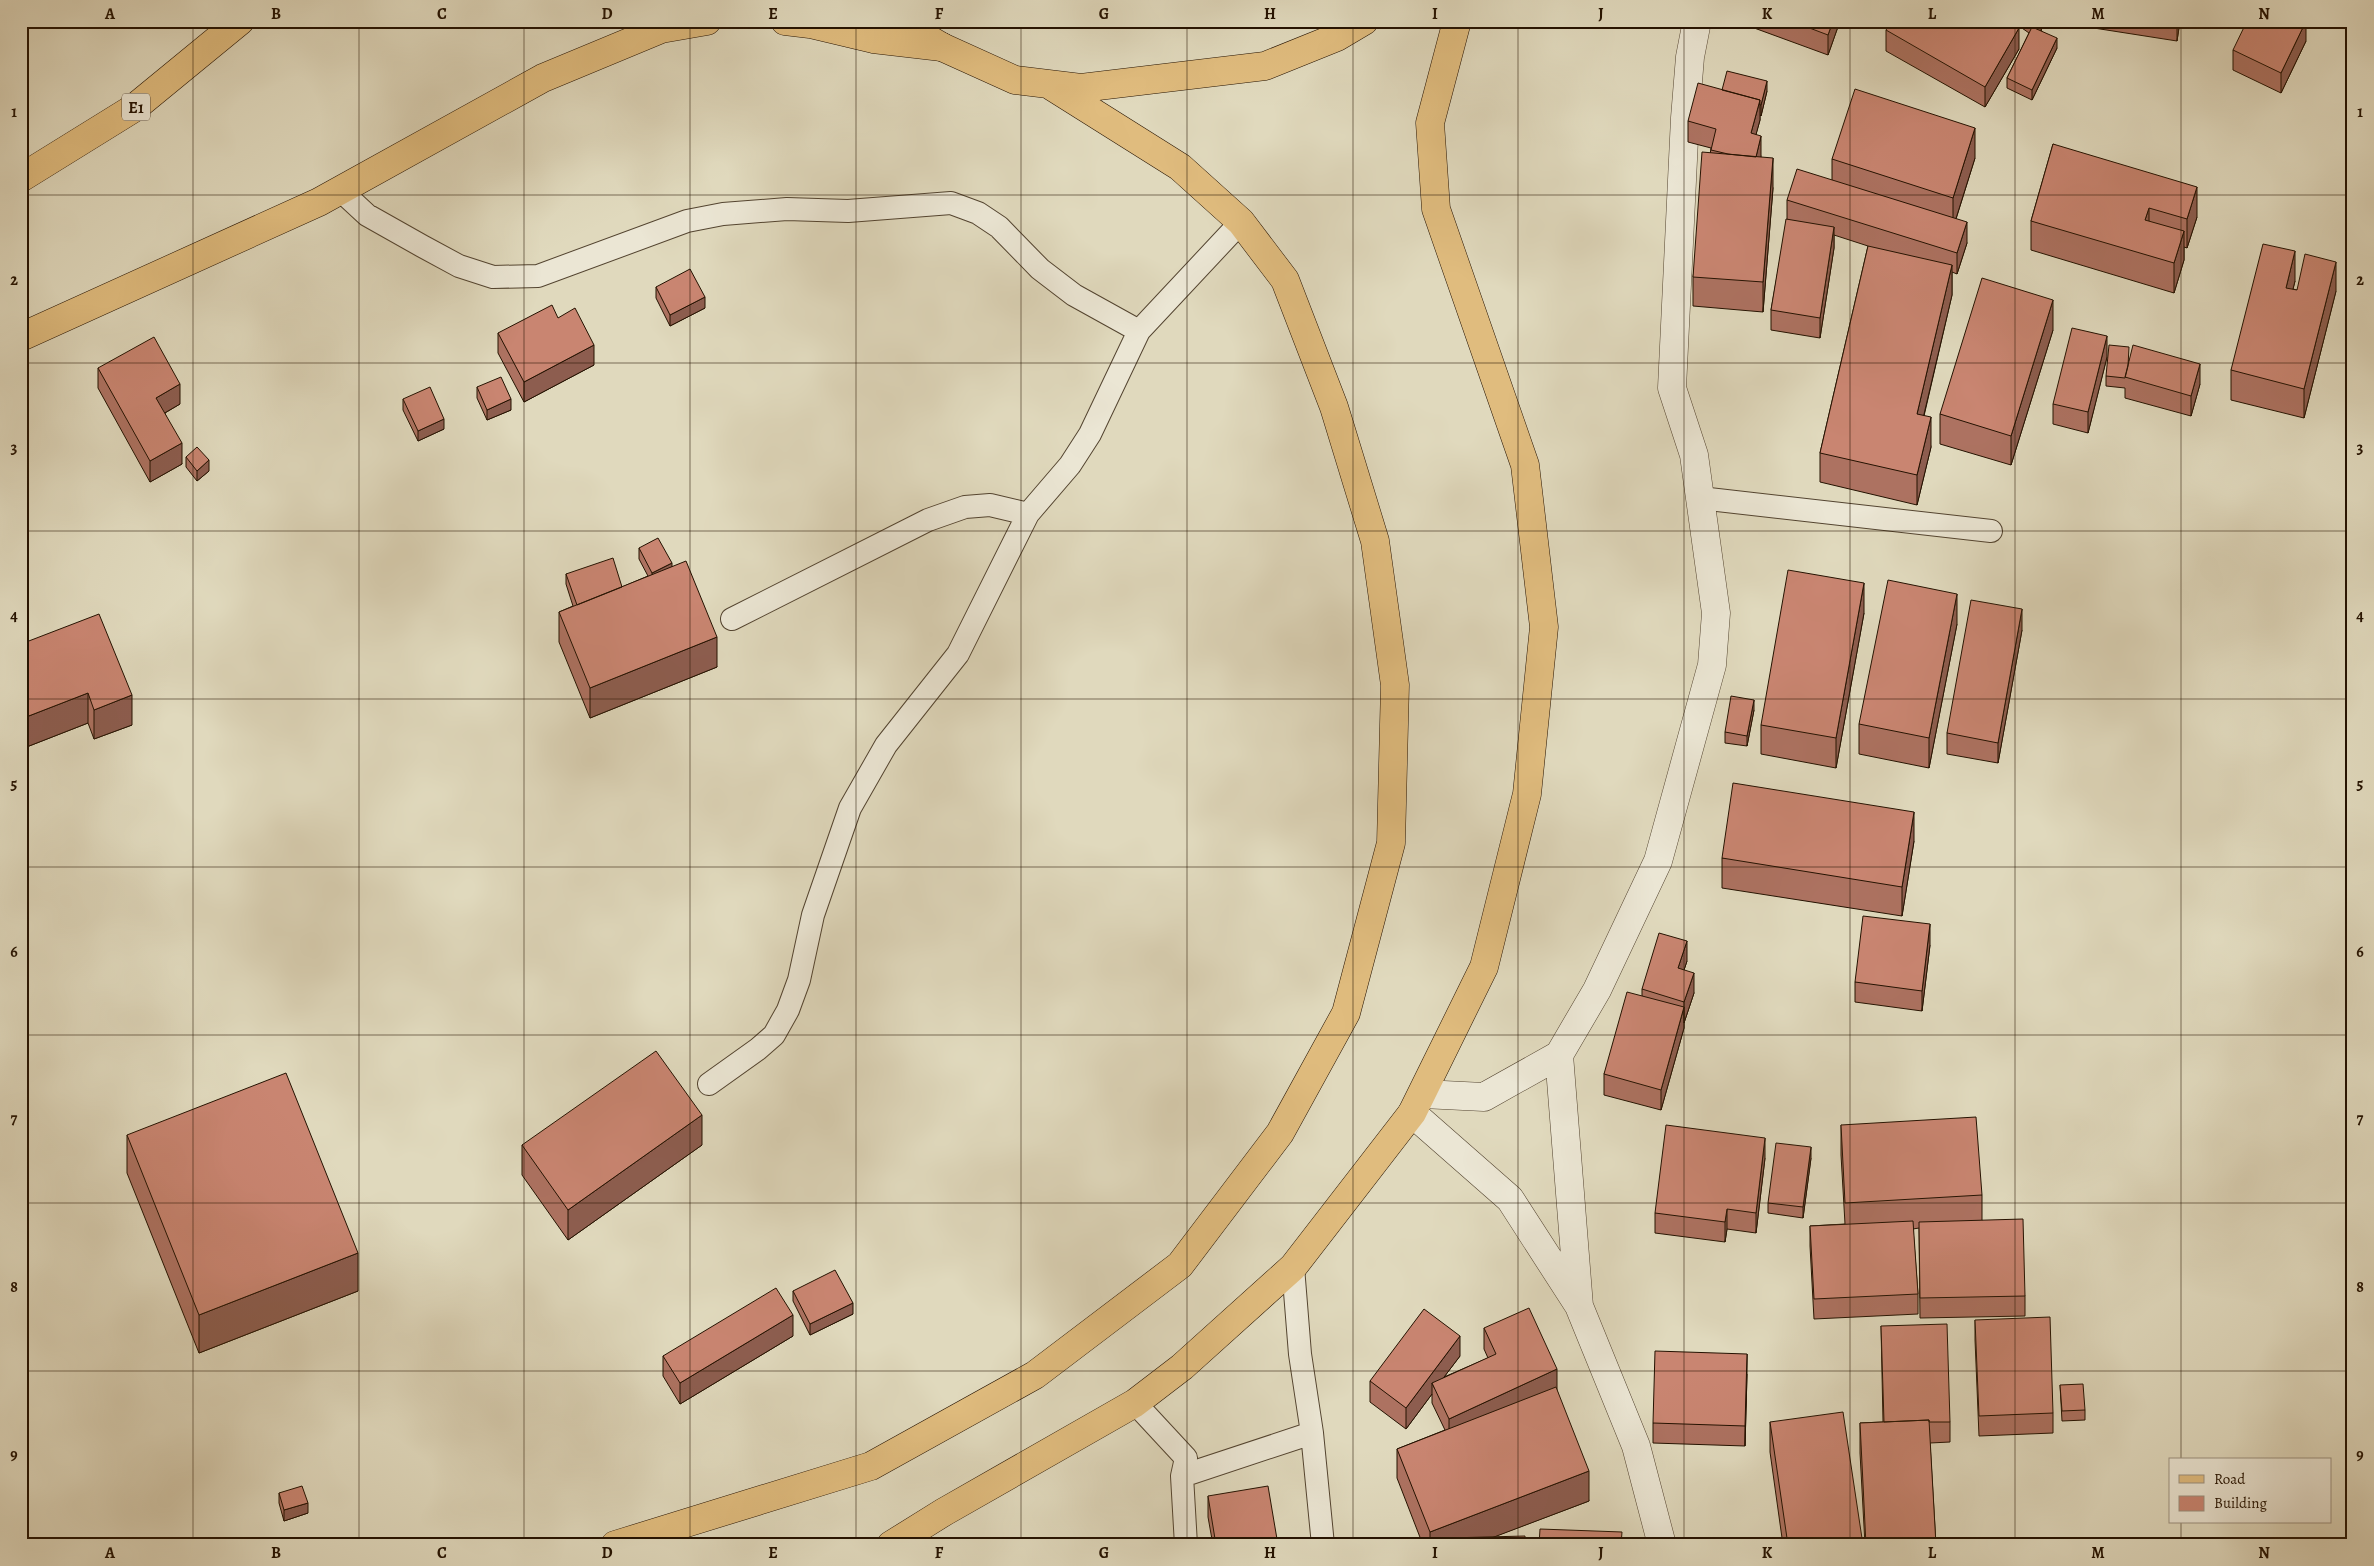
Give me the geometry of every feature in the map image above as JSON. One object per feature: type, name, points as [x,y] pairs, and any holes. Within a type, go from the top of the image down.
[{"type":"main road","name":"E1","points":[[21,178],[134,108],[240,21]]},
{"type":"main road","points":[[21,337],[319,202],[543,78],[661,29],[707,21]]},
{"type":"main road","points":[[784,21],[810,24],[873,39],[942,47]]},
{"type":"main road","points":[[898,21],[942,47],[1015,80],[1081,88],[1264,66],[1338,37],[1364,21]]},
{"type":"main road","points":[[891,1545],[944,1512],[1135,1403],[1182,1367],[1293,1268],[1417,1103],[1484,968],[1527,794],[1544,627],[1525,465],[1436,209],[1430,123],[1457,21]]},
{"type":"main road","points":[[615,1545],[871,1466],[1035,1375],[1180,1265],[1280,1133],[1346,1013],[1391,843],[1395,685],[1375,541],[1334,407],[1285,280],[1241,222],[1180,167],[1048,84]]},
{"type":"street","points":[[1417,1103],[1484,1097],[1559,1055],[1597,990],[1658,861],[1699,717],[1712,665],[1716,613],[1694,455],[1672,388],[1685,118],[1690,57],[1697,21]]},
{"type":"street","points":[[1559,1055],[1579,1306]]},
{"type":"street","points":[[1417,1103],[1510,1198],[1579,1306],[1636,1446],[1662,1545]]},
{"type":"lane","points":[[340,190],[367,215],[422,246],[459,266],[493,276],[538,276],[687,220],[723,214],[787,209],[848,211],[952,203],[978,213],[999,227],[1040,269],[1074,295],[1139,331]]},
{"type":"lane","points":[[709,1084],[758,1049],[774,1035],[788,1010],[799,980],[813,915],[850,808],[886,745],[958,654],[1028,514],[1070,465],[1090,434],[1139,331],[1241,222]]},
{"type":"lane","points":[[1700,498],[1992,531]]},
{"type":"lane","points":[[732,619],[928,520],[965,508],[990,505],[1028,514]]},
{"type":"lane","points":[[1293,1268],[1300,1354],[1312,1434],[1323,1545]]},
{"type":"lane","points":[[1135,1403],[1186,1458],[1182,1476],[1186,1545]]},
{"type":"lane","points":[[1182,1476],[1312,1434]]},
{"type":"building","points":[[1791,21],[1833,21],[1828,35]]},
{"type":"building","points":[[1892,21],[2006,21],[2019,28],[1985,87],[1886,30]]},
{"type":"building","points":[[2247,21],[2306,21],[2281,73],[2233,50]]},
{"type":"building","points":[[2032,27],[2057,38],[2032,90],[2007,78]]},
{"type":"building","points":[[1727,71],[1767,81],[1761,105],[1760,100],[1722,90]]},
{"type":"building","points":[[1698,83],[1760,100],[1751,133],[1761,136],[1756,157],[1711,150],[1716,129],[1688,121]]},
{"type":"building","points":[[1855,89],[1975,128],[1953,198],[1832,159]]},
{"type":"building","points":[[2053,144],[2197,187],[2187,219],[2149,208],[2145,220],[2184,231],[2174,263],[2031,221]]},
{"type":"building","points":[[1702,152],[1773,158],[1763,282],[1693,277]]},
{"type":"building","points":[[1797,169],[1967,222],[1957,253],[1787,200]]},
{"type":"building","points":[[1786,219],[1834,227],[1820,318],[1771,310]]},
{"type":"building","points":[[2263,244],[2295,251],[2286,288],[2297,290],[2305,254],[2336,262],[2304,389],[2231,370]]},
{"type":"building","points":[[1868,246],[1952,265],[1917,414],[1931,417],[1917,475],[1820,453]]},
{"type":"building","points":[[690,269],[705,297],[670,315],[656,287]]},
{"type":"building","points":[[1982,278],[2053,300],[2011,436],[1940,414]]},
{"type":"building","points":[[552,305],[558,318],[575,308],[594,345],[524,382],[498,333]]},
{"type":"building","points":[[2072,328],[2107,336],[2088,412],[2053,404]]},
{"type":"building","points":[[154,337],[180,384],[156,398],[182,443],[150,461],[98,368]]},
{"type":"building","points":[[2109,345],[2129,347],[2125,378],[2106,376]]},
{"type":"building","points":[[2133,345],[2200,364],[2191,396],[2125,377]]},
{"type":"building","points":[[501,377],[511,399],[487,410],[477,387]]},
{"type":"building","points":[[430,387],[444,419],[418,431],[403,399]]},
{"type":"building","points":[[197,447],[209,460],[197,471],[186,457]]},
{"type":"building","points":[[658,538],[672,563],[652,573],[639,548]]},
{"type":"building","points":[[613,558],[622,587],[577,605],[566,574]]},
{"type":"building","points":[[686,561],[717,637],[590,688],[559,612]]},
{"type":"building","points":[[1788,570],[1864,583],[1836,738],[1761,725]]},
{"type":"building","points":[[1888,580],[1957,594],[1929,738],[1859,724]]},
{"type":"building","points":[[1971,600],[2022,609],[1998,743],[1947,733]]},
{"type":"building","points":[[99,614],[132,695],[94,710],[88,693],[21,719],[21,644]]},
{"type":"building","points":[[1731,696],[1754,700],[1747,736],[1725,732]]},
{"type":"building","points":[[1733,783],[1914,812],[1902,887],[1722,858]]},
{"type":"building","points":[[1863,916],[1930,924],[1922,991],[1855,982]]},
{"type":"building","points":[[1659,933],[1687,941],[1678,968],[1694,973],[1684,1002],[1642,989]]},
{"type":"building","points":[[1627,992],[1684,1007],[1661,1090],[1604,1074]]},
{"type":"building","points":[[656,1051],[702,1115],[568,1210],[522,1145]]},
{"type":"building","points":[[286,1073],[358,1253],[199,1315],[127,1135]]},
{"type":"building","points":[[1976,1117],[1982,1195],[1845,1203],[1841,1125]]},
{"type":"building","points":[[1666,1125],[1765,1138],[1756,1213],[1727,1209],[1725,1222],[1655,1213]]},
{"type":"building","points":[[1776,1143],[1811,1147],[1803,1207],[1768,1203]]},
{"type":"building","points":[[2023,1219],[2025,1296],[1920,1298],[1919,1222]]},
{"type":"building","points":[[1913,1221],[1918,1294],[1814,1299],[1810,1226]]},
{"type":"building","points":[[835,1270],[853,1303],[810,1324],[793,1291]]},
{"type":"building","points":[[776,1288],[793,1315],[680,1383],[663,1356]]},
{"type":"building","points":[[1529,1308],[1557,1369],[1449,1419],[1432,1383],[1496,1354],[1484,1328]]},
{"type":"building","points":[[1424,1309],[1460,1336],[1406,1408],[1370,1381]]},
{"type":"building","points":[[2050,1317],[2053,1413],[1979,1416],[1975,1320]]},
{"type":"building","points":[[1947,1324],[1950,1422],[1929,1422],[1929,1420],[1884,1422],[1881,1326]]},
{"type":"building","points":[[1655,1351],[1747,1354],[1745,1426],[1653,1423]]},
{"type":"building","points":[[2083,1384],[2085,1410],[2062,1411],[2060,1385]]},
{"type":"building","points":[[1556,1387],[1589,1471],[1430,1532],[1397,1449]]},
{"type":"building","points":[[1843,1412],[1863,1545],[1788,1545],[1770,1422]]},
{"type":"building","points":[[1929,1420],[1936,1545],[1866,1545],[1860,1423]]},
{"type":"building","points":[[302,1486],[308,1503],[284,1510],[279,1493]]},
{"type":"building","points":[[1268,1486],[1278,1545],[1216,1545],[1208,1496]]},
{"type":"building","points":[[1540,1529],[1622,1532],[1621,1545],[1539,1545]]},
{"type":"building","points":[[1525,1536],[1525,1545],[1448,1545],[1448,1538]]}]
